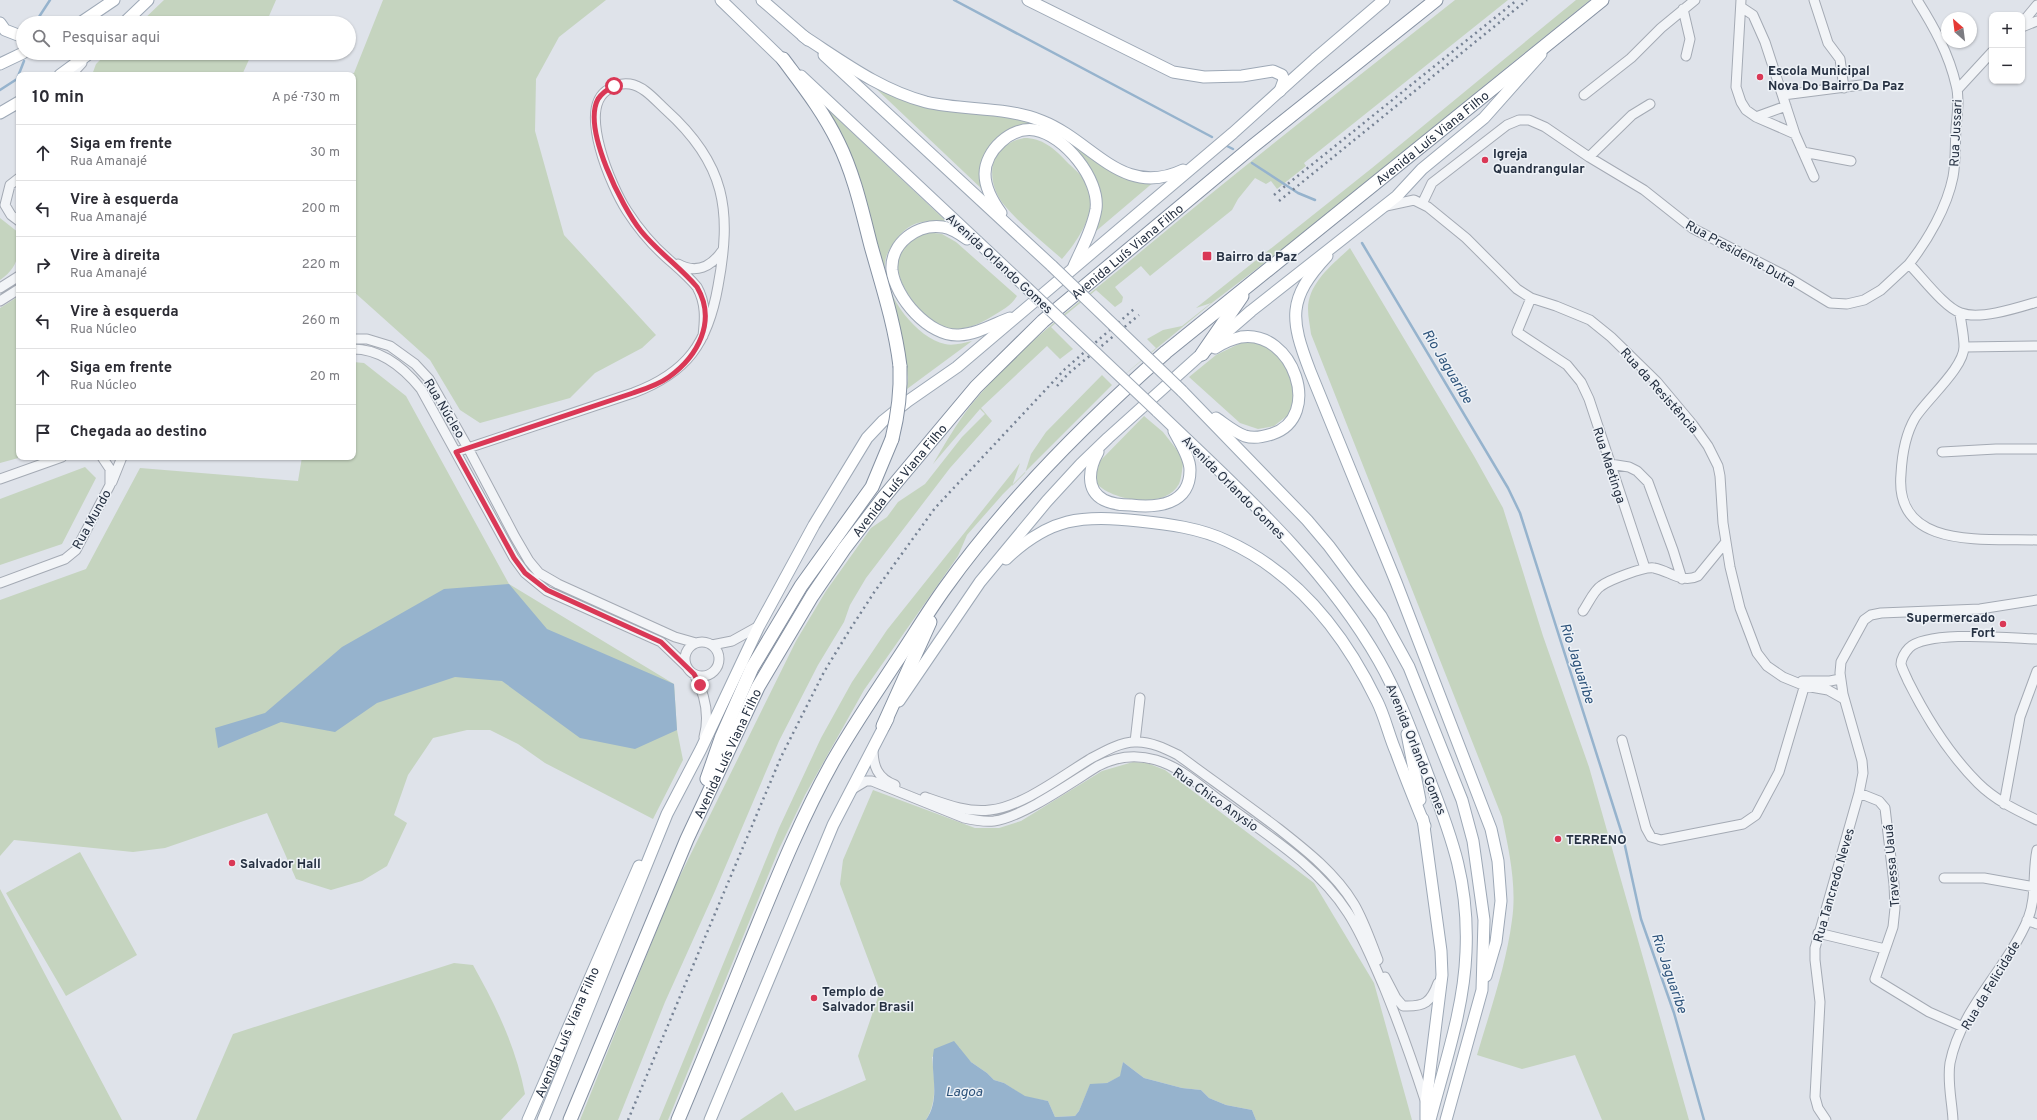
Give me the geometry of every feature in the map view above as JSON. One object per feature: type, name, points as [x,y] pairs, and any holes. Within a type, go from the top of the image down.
[{"type":"highway","name":"Avenida Luís Viana Filho","points":[[570,1120],[687,839],[758,687],[812,596],[844,549],[887,492],[976,387],[1043,321],[1253,146],[1436,0]]},
{"type":"highway","name":"Avenida Luís Viana Filho","points":[[678,1120],[769,898],[804,817],[831,764],[945,588],[984,538],[1033,481],[1076,435],[1111,401],[1166,352],[1602,0]]},
{"type":"highway","points":[[687,839],[722,736],[752,668],[809,574],[872,487],[892,439],[901,386],[897,342],[855,188],[839,143],[820,108],[783,59]]},
{"type":"highway","points":[[1200,355],[1250,284]]},
{"type":"highway","points":[[883,726],[945,588]]},
{"type":"main road","points":[[91,16],[114,0]]},
{"type":"main road","points":[[131,16],[148,0]]},
{"type":"main road","name":"Avenida Orlando Gomes","points":[[721,0],[1157,411],[1256,507],[1286,538],[1335,596],[1360,630],[1379,661],[1401,706],[1450,834],[1461,868],[1466,911],[1464,976],[1452,1036],[1430,1120]]},
{"type":"main road","name":"Avenida Orlando Gomes","points":[[762,0],[1015,231],[1182,391],[1258,467],[1329,546],[1381,616],[1409,667],[1452,772],[1469,821],[1479,880],[1484,920],[1482,990],[1446,1120]]},
{"type":"main road","points":[[1028,0],[1173,72],[1204,76],[1224,76],[1273,71],[1282,75],[1284,80],[1280,92]]},
{"type":"main road","name":"Avenida Luís Viana Filho","points":[[528,1120],[632,881],[701,749],[759,626],[814,525],[867,438],[883,421],[908,401],[957,367],[1020,314],[1195,163],[1233,133],[1280,92],[1315,58],[1384,0]]},
{"type":"main road","points":[[0,23],[6,30],[16,34]]},
{"type":"main road","points":[[803,36],[877,82],[903,94],[949,107],[1000,110],[1043,121],[1128,175],[1149,179],[1169,176],[1195,163]]},
{"type":"main road","name":"Avenida Luís Viana Filho","points":[[710,1120],[833,825],[850,791],[883,726],[919,669],[980,582],[1047,501],[1108,438],[1200,355],[1268,297],[1382,208],[1410,183],[1422,169],[1484,118],[1556,37]]},
{"type":"main road","points":[[0,64],[16,56]]},
{"type":"main road","points":[[64,72],[81,60]]},
{"type":"main road","points":[[0,113],[16,104]]},
{"type":"main road","points":[[1015,231],[996,206],[988,190],[985,174],[989,159],[995,147],[1006,138],[1019,132],[1033,130],[1045,133],[1077,159],[1090,177],[1094,187],[1096,210],[1074,267]]},
{"type":"main road","points":[[995,258],[957,232],[945,227],[933,226],[914,232],[904,240],[894,254],[892,268],[894,282],[904,298],[924,322],[934,330],[946,334],[970,334],[1020,314]]},
{"type":"main road","points":[[1342,239],[1313,273],[1302,291],[1295,309],[1296,329],[1310,370],[1454,731],[1491,829],[1498,861],[1501,901],[1496,942],[1482,990]]},
{"type":"main road","points":[[1193,402],[1231,429],[1244,436],[1254,437],[1262,437],[1282,429],[1290,422],[1298,404],[1298,383],[1288,360],[1277,346],[1268,341],[1252,337],[1241,337],[1228,341],[1200,355]]},
{"type":"main road","points":[[1108,438],[1091,465],[1090,473],[1095,491],[1104,500],[1111,503],[1147,507],[1163,506],[1174,501],[1183,491],[1190,471],[1185,453],[1171,425]]},
{"type":"main road","points":[[980,582],[1024,542],[1046,528],[1068,520],[1092,518],[1170,524],[1226,540],[1258,557],[1284,575],[1307,596],[1332,626],[1353,655],[1378,703],[1424,826]]},
{"type":"main road","points":[[1401,706],[1424,826],[1442,975],[1426,1103],[1426,1120]]},
{"type":"main road","name":"Avenida Luís Viana Filho","points":[[543,1120],[667,814]]},
{"type":"street","points":[[1584,95],[1631,58],[1683,9],[1695,0]]},
{"type":"street","points":[[1814,0],[1828,43],[1840,59],[1844,88]]},
{"type":"street","name":"Rua Jussari","points":[[1909,264],[1928,236],[1951,184],[1954,162],[1957,90],[1941,42],[1917,0]]},
{"type":"street","points":[[1741,3],[1754,17],[1771,58],[1795,134],[1814,177]]},
{"type":"street","points":[[1741,3],[1736,87],[1741,102],[1746,110],[1756,117],[1795,134]]},
{"type":"street","points":[[1683,9],[1690,39],[1686,56]]},
{"type":"street","points":[[2025,20],[2036,10]]},
{"type":"street","points":[[2025,26],[2037,20]]},
{"type":"street","points":[[1957,90],[1989,55]]},
{"type":"street","points":[[74,72],[85,60]]},
{"type":"street","points":[[456,452],[659,383],[681,366],[703,336],[714,308],[724,248],[724,206],[719,183],[702,150],[668,112],[639,86],[624,84],[614,86],[602,95],[596,108],[596,125],[602,154],[610,176],[626,210],[641,231],[691,280],[701,294],[705,310],[703,336]]},
{"type":"street","points":[[1783,94],[1861,85]]},
{"type":"street","points":[[1589,157],[1632,115],[1650,104]]},
{"type":"street","points":[[1756,117],[1786,106]]},
{"type":"street","name":"Rua Presidente Dutra","points":[[1418,202],[1432,183],[1507,125],[1519,120],[1529,120],[1545,127],[1589,157],[1644,190],[1692,228],[1784,275],[1822,299],[1838,305],[1878,296],[1909,264]]},
{"type":"street","points":[[1803,152],[1851,161]]},
{"type":"street","points":[[16,180],[10,185],[2,204],[16,219]]},
{"type":"street","points":[[1382,208],[1418,202],[1410,183]]},
{"type":"street","name":"Rua da Resistência","points":[[1418,202],[1466,238],[1517,290],[1531,298],[1579,314],[1600,328],[1657,382],[1708,446],[1718,466],[1725,543],[1740,608],[1754,648],[1762,661],[1783,677],[1828,690],[1844,698]]},
{"type":"street","points":[[666,257],[684,267],[697,269],[704,268],[712,262],[724,248]]},
{"type":"street","points":[[1909,264],[1947,304],[1960,313],[1976,315],[1988,314],[2037,302]]},
{"type":"street","points":[[0,288],[16,278]]},
{"type":"street","points":[[0,301],[16,291]]},
{"type":"street","name":"Rua Maetinga","points":[[1531,298],[1517,332],[1556,357],[1575,372],[1589,400],[1646,568]]},
{"type":"street","points":[[1960,313],[1965,347],[1958,365],[1920,411],[1908,432],[1902,460],[1900,484],[1903,500],[1909,513],[1916,521],[1936,533],[1946,536],[2037,540]]},
{"type":"street","name":"Rua Núcleo","points":[[356,339],[380,342],[390,346],[415,364],[429,379],[468,448],[515,538],[529,561],[539,573],[558,584],[675,637],[696,643]]},
{"type":"street","points":[[1965,347],[2037,346]]},
{"type":"street","name":"Rua Núcleo","points":[[356,349],[364,349],[380,354],[396,363],[409,374],[421,389],[514,558],[529,577],[547,590],[661,642],[687,666]]},
{"type":"street","points":[[1942,452],[1996,449],[2037,449]]},
{"type":"street","points":[[0,479],[54,460]]},
{"type":"street","name":"Rua Mundo","points":[[0,583],[71,555],[90,526],[110,485],[110,470],[104,460]]},
{"type":"street","points":[[110,485],[121,460]]},
{"type":"street","points":[[1610,464],[1629,467],[1648,482],[1682,579]]},
{"type":"street","points":[[1583,611],[1600,586],[1646,568],[1659,569],[1682,579],[1693,579],[1701,575],[1725,543]]},
{"type":"street","points":[[1844,698],[1840,679],[1841,662],[1864,620],[1871,615],[1914,611],[1980,609],[2037,600]]},
{"type":"street","points":[[712,645],[732,641],[759,626]]},
{"type":"street","points":[[2037,638],[1954,637],[1923,640],[1910,648],[1903,656],[1901,664],[1918,700],[1960,763],[1979,784],[2004,804],[2037,820]]},
{"type":"street","points":[[694,674],[706,676],[715,670],[719,660],[716,649],[712,645],[707,643],[696,643],[685,655],[687,666],[694,674],[704,696],[706,708],[705,734],[701,749]]},
{"type":"street","points":[[2004,804],[2020,717],[2037,671]]},
{"type":"street","name":"Rua da Resistência","points":[[1806,683],[1840,679]]},
{"type":"street","points":[[1622,740],[1646,828],[1651,837],[1661,840],[1743,824],[1756,815],[1773,786],[1779,772],[1806,683]]},
{"type":"street","points":[[1133,757],[1129,754],[1128,747],[1130,744],[1135,742],[1140,698]]},
{"type":"street","name":"Rua Tancredo Neves","points":[[1826,1120],[1818,1108],[1815,1096],[1820,1002],[1814,960],[1818,933],[1859,793],[1863,773],[1862,760],[1844,698]]},
{"type":"street","name":"Rua Chico Anysio","points":[[873,747],[874,765],[878,774],[885,780],[948,805],[979,811],[992,810],[1016,803],[1113,747],[1135,742],[1164,748],[1178,755],[1265,818],[1307,851],[1329,872],[1355,905],[1383,973],[1396,998],[1403,1006],[1419,1005],[1427,1002],[1433,996],[1442,975]]},
{"type":"street","name":"Rua Chico Anysio","points":[[850,791],[861,783],[872,781],[964,818],[994,821],[1021,813],[1110,760],[1122,757],[1142,757],[1158,761],[1187,776],[1300,860],[1320,878],[1335,895],[1354,923],[1376,969],[1410,1051],[1426,1103]]},
{"type":"street","name":"Travessa Uauá","points":[[1859,793],[1881,802],[1886,814],[1895,908],[1893,927],[1875,977],[1877,981],[1929,1012],[1963,1027]]},
{"type":"street","name":"Rua da Felicidade","points":[[1953,1120],[1950,1064],[1963,1027],[1981,995],[2008,955],[2027,920],[2035,887],[2037,850]]},
{"type":"street","points":[[1944,878],[1984,878],[2035,887]]},
{"type":"street","points":[[2027,920],[2037,924]]},
{"type":"street","points":[[1818,933],[1885,949]]},
{"type":"green space","points":[[164,0],[276,0],[269,16],[147,16]]},
{"type":"green space","points":[[383,0],[606,0],[559,37],[536,79],[535,131],[564,235],[656,335],[642,348],[595,373],[570,398],[480,423],[460,410],[430,360],[356,294],[356,72],[354,72]]},
{"type":"green space","points":[[1455,0],[1508,0],[1304,163],[1306,166],[1277,189],[1271,181],[1266,184],[1255,178],[1238,199],[1232,210],[1150,276],[1141,266],[1115,287],[1123,297],[1122,302],[1115,307],[1096,290],[1051,327],[1073,349],[1060,359],[1047,346],[981,408],[992,421],[950,468],[866,578],[850,605],[844,622],[818,665],[779,741],[715,891],[665,1002],[618,1120],[580,1120],[673,890],[796,641],[826,591],[871,528],[887,517],[898,502],[925,484],[962,437],[985,414],[980,409],[933,464],[971,405],[1010,362],[1031,342],[1299,123]]},
{"type":"green space","points":[[1576,0],[1590,0],[1284,248],[1213,302],[1112,385],[1156,348],[1147,339],[1163,330],[1182,326],[1211,303],[1196,308],[1372,168]]},
{"type":"green space","points":[[100,60],[249,60],[243,72],[93,72],[96,64]]},
{"type":"green space","points":[[870,83],[1048,128],[1125,178],[1141,183],[1155,181],[1095,232],[1100,211],[1101,198],[1099,187],[1094,176],[1069,150],[1040,129],[1001,137],[983,190]]},
{"type":"green space","points":[[825,107],[948,223],[932,221],[918,223],[912,225],[900,234],[888,251],[885,263],[886,275],[889,287],[895,300],[912,324],[923,333],[934,340],[948,345],[972,341],[907,389],[908,378],[904,347],[861,184],[851,158]]},
{"type":"green space","points":[[1024,138],[1030,138],[1042,142],[1052,148],[1083,178],[1091,193],[1091,203],[1085,224],[1080,234],[1062,259],[1011,213],[1000,199],[993,181],[993,163],[996,155],[1002,148],[1012,142]]},
{"type":"green space","points":[[0,218],[16,231],[16,262],[11,270],[0,280]]},
{"type":"green space","points":[[927,232],[942,234],[956,242],[1017,296],[1015,300],[1006,308],[986,320],[975,325],[962,328],[944,328],[928,318],[912,300],[901,279],[898,269],[898,260],[902,250],[908,242]]},
{"type":"green space","points":[[1350,248],[1474,456],[1503,508],[1543,636],[1589,767],[1689,1120],[1602,1120],[1575,1055],[1522,1069],[1477,1055],[1506,954],[1512,920],[1514,894],[1510,856],[1502,817],[1311,334],[1308,309],[1312,291],[1329,267]]},
{"type":"green space","points":[[16,298],[16,459],[0,463],[0,308]]},
{"type":"green space","points":[[1247,340],[1262,342],[1287,363],[1296,399],[1288,415],[1274,426],[1258,429],[1240,423],[1189,377],[1216,355]]},
{"type":"green space","points":[[356,362],[364,363],[406,396],[509,584],[674,684],[677,730],[683,760],[653,819],[545,763],[518,744],[490,730],[467,730],[433,738],[408,775],[394,815],[407,823],[387,866],[362,881],[331,890],[296,879],[267,813],[165,848],[133,852],[14,840],[0,856],[0,600],[86,569],[140,468],[298,481],[302,460],[356,460]]},
{"type":"green space","points":[[1102,375],[1112,385],[1025,472],[1031,454],[1046,432]]},
{"type":"green space","points":[[1144,416],[1163,432],[1184,459],[1179,484],[1172,492],[1151,500],[1126,498],[1104,489],[1096,483],[1097,464]]},
{"type":"green space","points":[[1020,463],[1013,484],[967,535],[958,556],[864,690],[805,795],[779,849],[668,1120],[659,1120],[779,828],[821,738],[852,682],[887,630]]},
{"type":"green space","points":[[85,467],[96,478],[62,544],[0,565],[0,499]]},
{"type":"green space","points":[[1025,472],[1012,486],[1013,484]]},
{"type":"green space","points":[[1133,762],[1147,763],[1165,770],[1314,883],[1374,983],[1412,1120],[1256,1120],[1252,1110],[1226,1105],[1209,1098],[1201,1090],[1182,1088],[1144,1078],[1123,1062],[1121,1076],[1107,1083],[1090,1085],[1079,1111],[1075,1116],[1055,1117],[1048,1101],[1025,1097],[1004,1083],[994,1080],[962,1054],[959,1047],[932,1057],[934,1097],[930,1113],[926,1120],[740,1120],[782,1092],[795,1111],[866,1080],[858,1056],[880,991],[840,884],[843,860],[873,790],[975,828],[999,828],[1021,821],[1102,771]]},
{"type":"green space","points":[[80,852],[137,955],[66,996],[6,893]]},
{"type":"green space","points":[[0,889],[122,1120],[0,1120]]},
{"type":"green space","points":[[454,963],[473,965],[490,996],[511,1043],[525,1094],[501,1120],[196,1120],[233,1034]]},
{"type":"water","points":[[509,584],[547,629],[674,684],[677,730],[635,749],[580,738],[502,681],[455,677],[377,703],[335,732],[281,722],[218,748],[215,728],[265,713],[342,647],[444,589]]},
{"type":"water","name":"Lagoa","points":[[954,1041],[971,1062],[994,1080],[1004,1083],[1025,1096],[1048,1101],[1055,1117],[1075,1116],[1079,1111],[1090,1084],[1107,1083],[1120,1076],[1123,1062],[1144,1078],[1182,1088],[1201,1090],[1209,1098],[1226,1105],[1252,1110],[1256,1120],[926,1120],[931,1111],[933,1102],[934,1049]]},
{"type":"waterway","points":[[40,16],[50,0]]},
{"type":"waterway","points":[[954,0],[1212,137]]},
{"type":"waterway","points":[[20,72],[24,61]]},
{"type":"waterway","points":[[0,90],[16,80]]},
{"type":"waterway","points":[[1227,146],[1233,149]]},
{"type":"waterway","points":[[1252,163],[1298,193],[1315,200]]},
{"type":"waterway","name":"Rio Jaguaribe","points":[[1362,243],[1508,488],[1520,513],[1623,837],[1641,919],[1674,1013],[1704,1120]]},
{"type":"railway","points":[[1274,195],[1517,0]]},
{"type":"railway","points":[[1279,201],[1527,0]]},
{"type":"railway","points":[[628,1120],[781,757],[824,672],[849,631],[875,591],[935,508],[1065,369],[1134,309]]},
{"type":"railway","points":[[1057,386],[1069,373],[1139,315]]},
{"type":"place","name":"Escola Municipal Nova Do Bairro Da Paz","points":[[1760,77]]},
{"type":"place","name":"Igreja Quandrangular","points":[[1485,160]]},
{"type":"place","name":"Bairro da Paz","points":[[1207,256]]},
{"type":"place","name":"Supermercado Fort","points":[[2003,624]]},
{"type":"place","name":"TERRENO","points":[[1558,839]]},
{"type":"place","name":"Salvador Hall","points":[[232,863]]},
{"type":"place","name":"Templo de Salvador Brasil","points":[[814,998]]},
{"type":"route","points":[[614,86],[602,95],[598,100],[596,108],[596,125],[602,154],[618,196],[626,210],[641,231],[691,280],[701,294],[705,310],[703,336],[681,366],[659,383],[456,452],[514,558],[534,582],[570,601],[640,631],[661,642],[678,656],[694,674],[700,685]]}]
